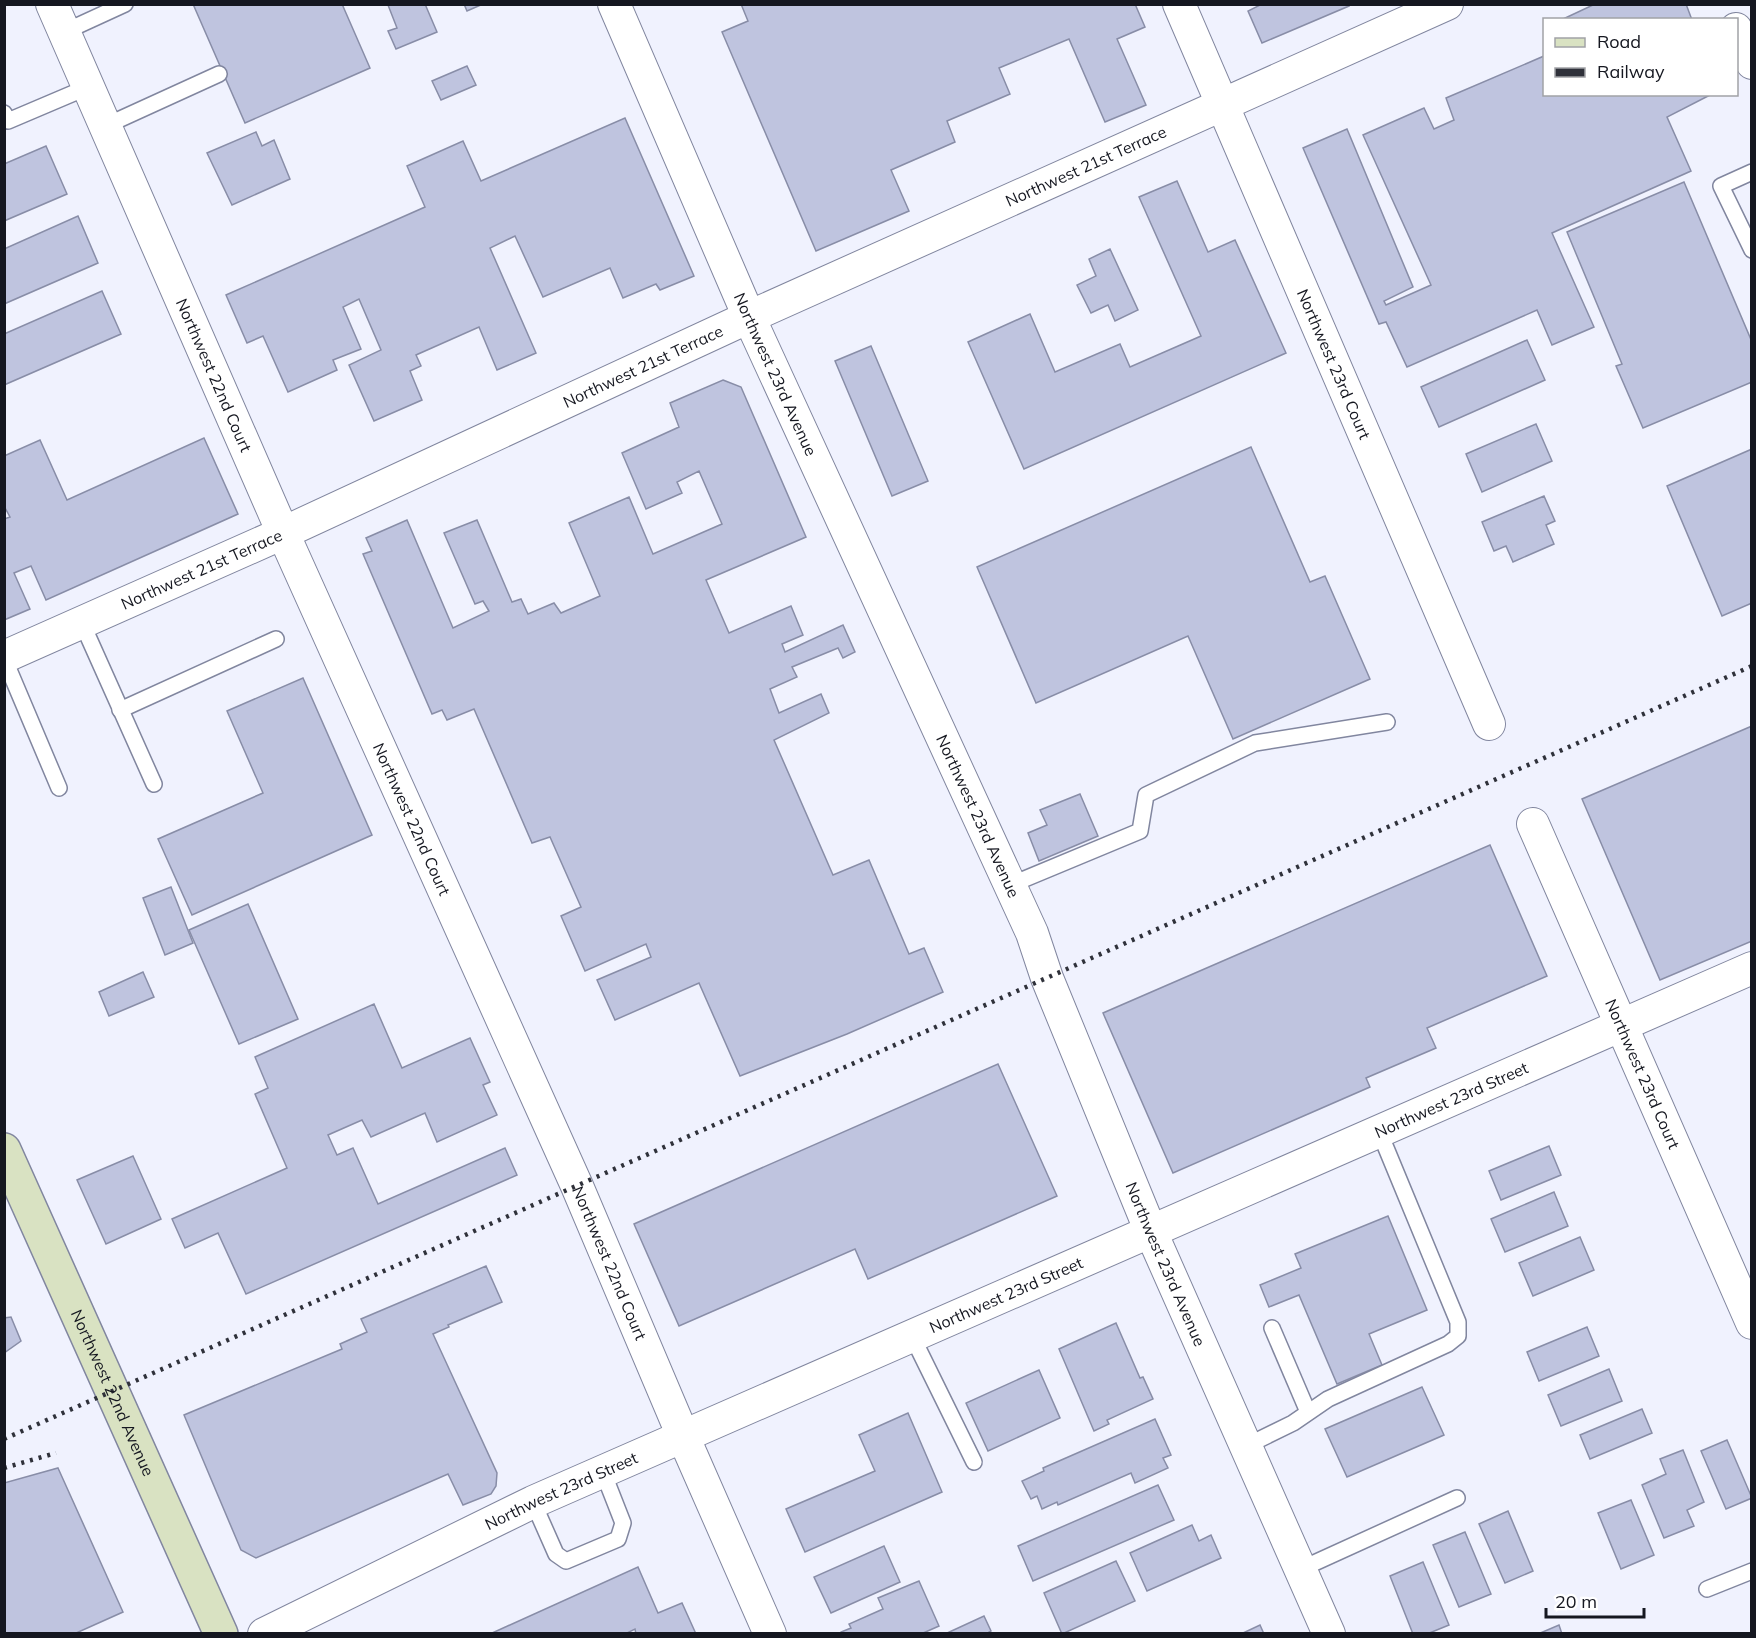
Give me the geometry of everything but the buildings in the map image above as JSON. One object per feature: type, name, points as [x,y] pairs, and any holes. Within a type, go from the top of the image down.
[{"type":"main road","name":"Northwest 22nd Avenue","points":[[4,1150],[14,1198],[220,1634]]},
{"type":"street","name":"Northwest 23rd Avenue","points":[[614,4],[749,316],[1032,933],[1047,978],[1151,1232],[1329,1634]]},
{"type":"street","name":"Northwest 23rd Court","points":[[1179,4],[1489,724]]},
{"type":"street","name":"Northwest 21st Terrace","points":[[4,657],[283,533],[749,316],[1447,4]]},
{"type":"street","name":"Northwest 22nd Court","points":[[58,18],[283,533],[577,1186],[770,1634]]},
{"type":"street","points":[[1738,31],[1752,63]]},
{"type":"street","name":"Northwest 23rd Court","points":[[1533,824],[1752,1323]]},
{"type":"street","name":"Northwest 23rd Street","points":[[264,1634],[533,1502],[1752,968]]},
{"type":"lane","points":[[58,18],[125,4]]},
{"type":"lane","points":[[105,126],[219,74]]},
{"type":"lane","points":[[4,113],[8,121],[88,87]]},
{"type":"lane","points":[[1752,172],[1721,186],[1752,250]]},
{"type":"lane","points":[[82,623],[154,784]]},
{"type":"lane","points":[[120,710],[276,639]]},
{"type":"lane","points":[[4,657],[59,788]]},
{"type":"lane","points":[[1010,885],[1140,831],[1146,795],[1255,742],[1387,722]]},
{"type":"lane","points":[[1246,1446],[1293,1423],[1328,1399],[1448,1344],[1458,1336],[1458,1322],[1378,1131]]},
{"type":"lane","points":[[1272,1328],[1308,1412]]},
{"type":"lane","points":[[912,1336],[974,1462]]},
{"type":"lane","points":[[533,1502],[556,1554],[566,1562],[618,1539],[623,1523],[603,1472]]},
{"type":"lane","points":[[1300,1569],[1457,1498]]},
{"type":"lane","points":[[1707,1589],[1752,1571]]},
{"type":"railway","points":[[4,1439],[1752,666]]},
{"type":"railway","points":[[4,1468],[56,1453]]}]
